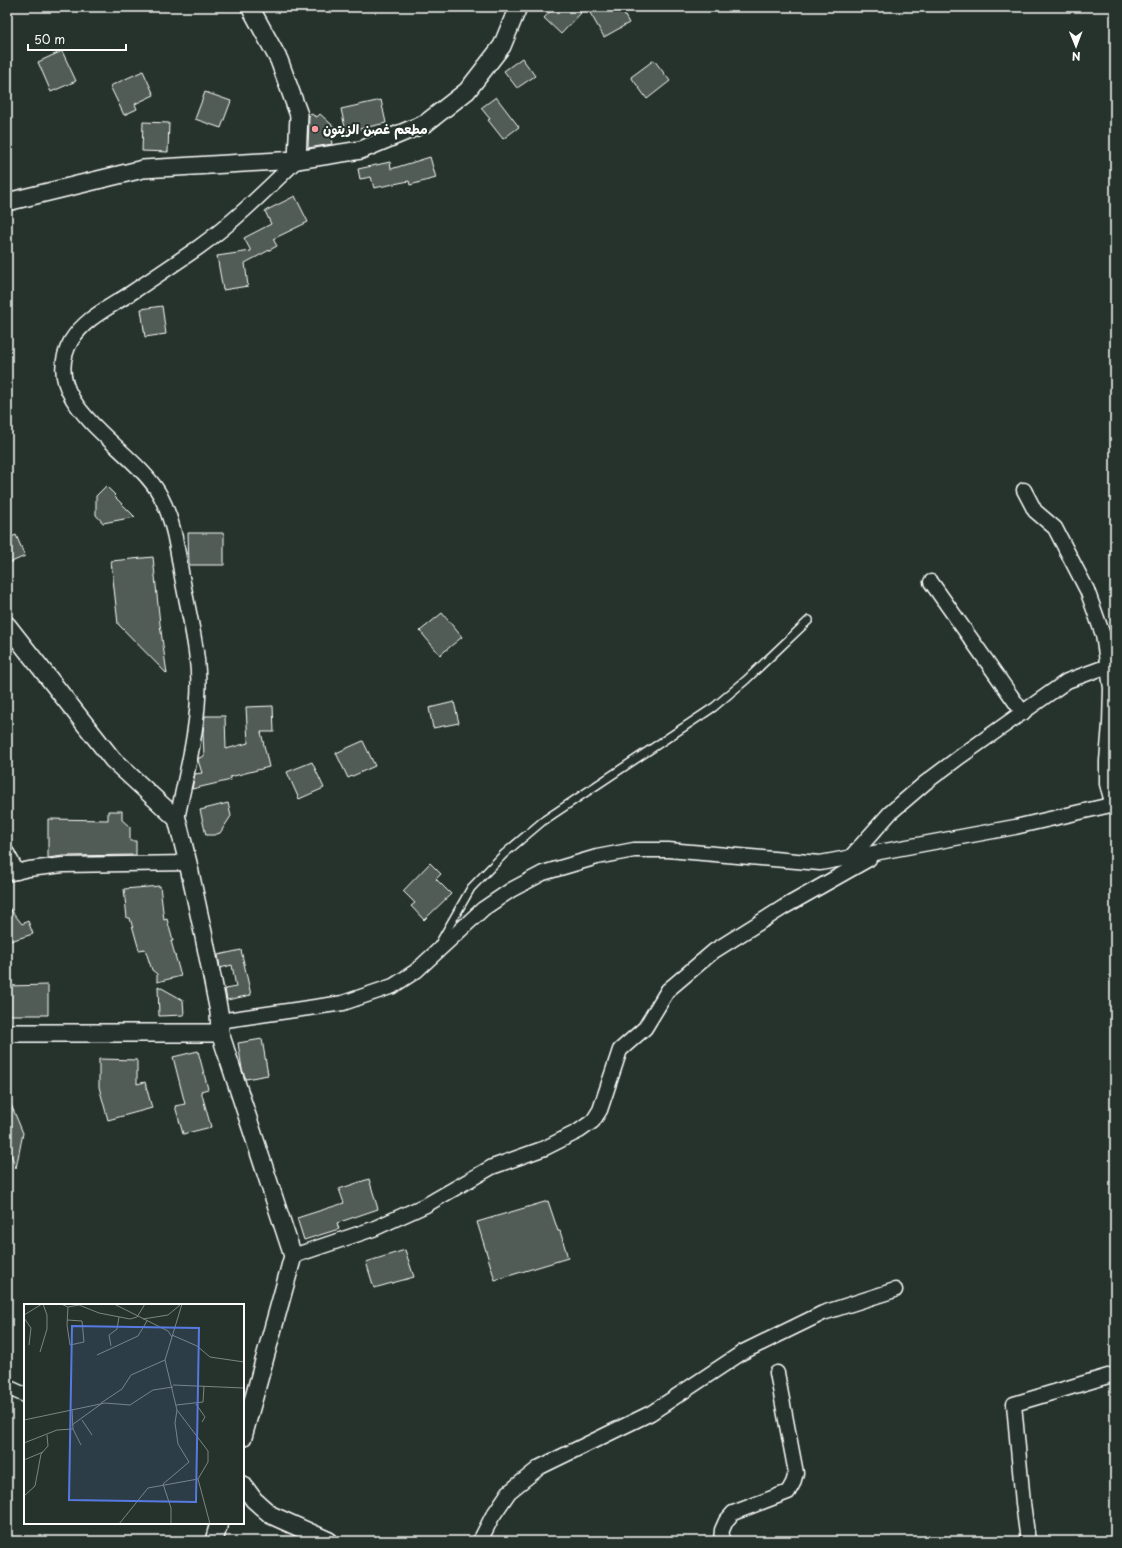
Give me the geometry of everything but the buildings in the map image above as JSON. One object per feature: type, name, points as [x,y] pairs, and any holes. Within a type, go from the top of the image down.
[{"type":"street","points":[[244,1433],[293,1256],[220,1027],[219,1012],[188,863],[177,819],[194,734],[198,697],[197,659],[170,515],[158,492],[142,471],[79,410],[68,393],[63,376],[63,361],[71,340],[87,321],[201,246],[253,202],[297,160],[299,114],[279,60],[250,7]]},
{"type":"street","points":[[7,202],[143,169],[297,160],[361,150],[426,123],[466,92],[502,46],[518,7]]},
{"type":"street","points":[[7,1033],[220,1027],[343,1003],[393,986],[416,971],[483,908],[511,890],[544,873],[596,857],[634,850],[668,850],[820,863],[1015,826],[1114,804],[1107,784],[1111,688],[1108,666],[1109,634],[1056,528],[1035,511],[1024,490]]},
{"type":"street","points":[[931,582],[1023,712]]},
{"type":"street","points":[[7,625],[113,760],[177,819]]},
{"type":"street","points":[[850,858],[890,813],[925,783],[961,756],[1067,681],[1108,666]]},
{"type":"street","points":[[293,1256],[373,1229],[426,1205],[492,1167],[545,1148],[593,1121],[600,1110],[620,1050],[645,1028],[668,990],[714,951],[784,906],[880,852]]},
{"type":"street","points":[[7,853],[12,873],[29,869],[64,865],[188,863]]},
{"type":"street","points":[[480,1541],[492,1517],[509,1492],[540,1467],[651,1413],[750,1349],[823,1313],[895,1290]]},
{"type":"street","points":[[721,1541],[722,1530],[726,1521],[733,1513],[788,1492],[793,1484],[796,1473],[777,1373]]},
{"type":"street","points":[[1028,1541],[1023,1504],[1014,1404],[1115,1374]]},
{"type":"street","points":[[7,1387],[24,1395]]},
{"type":"street","points":[[244,1486],[254,1500],[271,1515],[329,1541]]},
{"type":"street","points":[[214,1541],[219,1524]]},
{"type":"lane","points":[[431,958],[471,888],[504,854],[543,821],[714,707],[746,680],[809,620]]},
{"type":"place","name":"مطعم غصن الزيتون","points":[[315,129]]}]
